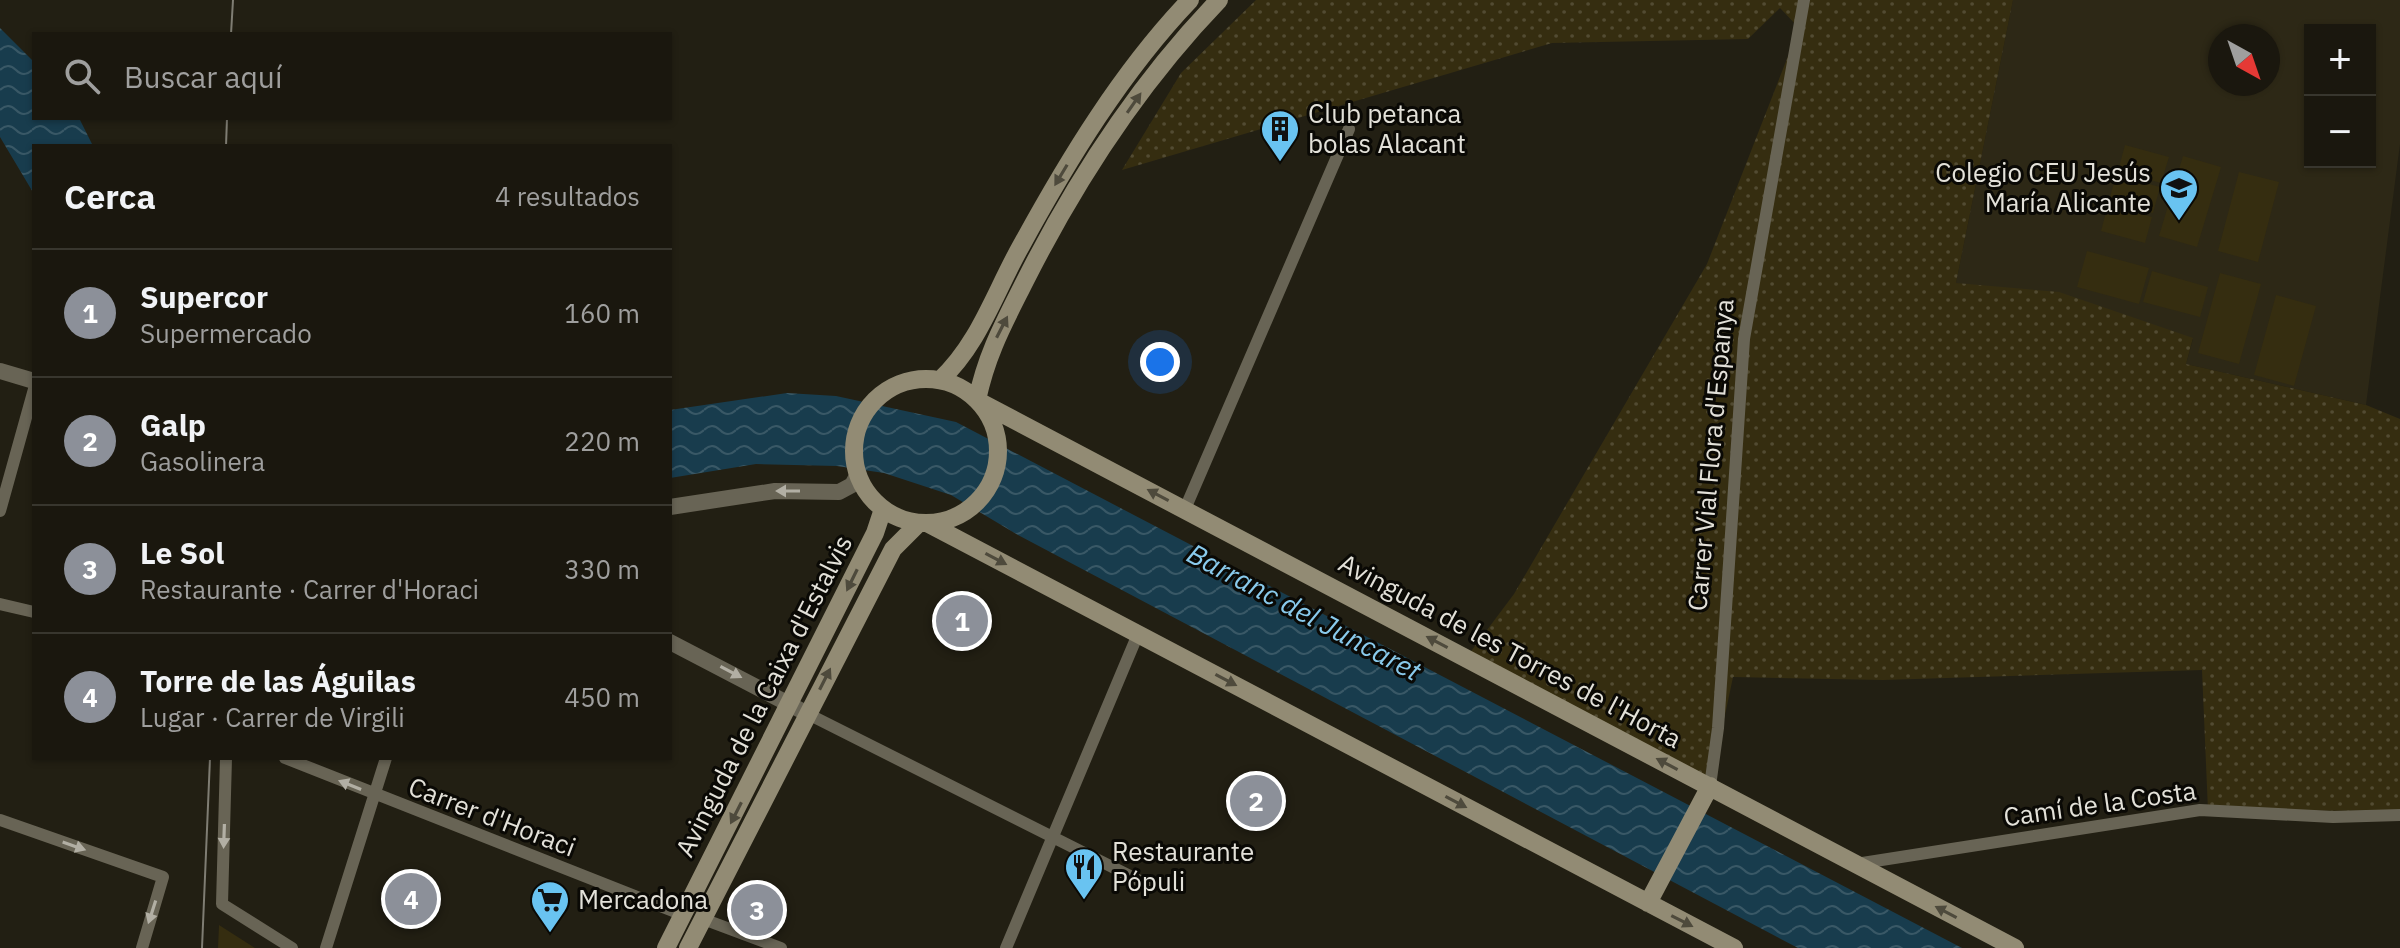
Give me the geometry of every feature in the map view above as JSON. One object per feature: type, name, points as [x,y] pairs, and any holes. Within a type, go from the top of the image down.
[{"type":"main road","points":[[940,380],[968,350],[1062,172],[1119,89],[1190,0]]},
{"type":"main road","points":[[979,401],[986,359],[1079,183],[1140,94],[1219,0]]},
{"type":"main road","points":[[923,523],[964,513],[978,501],[992,482],[999,454],[996,430],[979,401],[960,387],[940,380],[916,380],[884,393],[871,405],[857,433],[858,474],[864,488],[883,509],[923,523],[1648,903],[1715,943],[1734,948]]},
{"type":"main road","name":"Avinguda de les Torres de l'Horta","points":[[979,401],[2015,948]]},
{"type":"main road","name":"Avinguda de la Caixa d'Estalvis","points":[[688,948],[799,709],[883,509]]},
{"type":"main road","name":"Avinguda de la Caixa d'Estalvis","points":[[666,948],[799,709],[893,549],[923,523]]},
{"type":"main road","name":"Carrer Vial Flora d'Espanya","points":[[1648,903],[1710,786]]},
{"type":"street","name":"Carrer Vial Flora d'Espanya","points":[[1710,786],[1721,681],[1742,352],[1804,0]]},
{"type":"street","points":[[1185,509],[1349,129]]},
{"type":"street","points":[[0,371],[32,380]]},
{"type":"street","points":[[0,511],[32,396]]},
{"type":"street","points":[[672,507],[775,491],[839,492],[852,485],[858,474]]},
{"type":"street","points":[[0,604],[32,612]]},
{"type":"street","points":[[1006,948],[1138,634]]},
{"type":"street","points":[[672,643],[1146,884]]},
{"type":"street","points":[[226,760],[222,904],[292,948]]},
{"type":"street","name":"Carrer d'Horaci","points":[[290,760],[683,915]]},
{"type":"street","points":[[326,948],[385,760]]},
{"type":"street","name":"Camí de la Costa","points":[[1855,864],[2200,810],[2333,817],[2400,815]]},
{"type":"street","points":[[0,820],[163,877],[142,948]]},
{"type":"street","points":[[703,919],[781,948]]},
{"type":"shaded area","points":[[1256,0],[2013,0],[1956,283],[2059,292],[2193,338],[2186,364],[2366,405],[2400,419],[2400,811],[2208,810],[2202,670],[1883,680],[1733,677],[1710,786],[1466,658],[1514,594],[1707,264],[1799,28],[1780,8],[1748,39],[1552,43],[1122,170],[1181,73]]},
{"type":"shaded area","name":"Colegio CEU Jesús María Alicante","points":[[2013,0],[2400,0],[2400,144],[2366,405],[2186,364],[2193,339],[1956,283]]},
{"type":"shaded area","points":[[2125,145],[2169,157],[2161,183],[2118,171]]},
{"type":"shaded area","points":[[2183,156],[2221,167],[2197,247],[2159,236]]},
{"type":"shaded area","points":[[2239,172],[2279,182],[2258,262],[2218,251]]},
{"type":"shaded area","points":[[2116,175],[2160,187],[2153,213],[2109,201]]},
{"type":"shaded area","points":[[2108,205],[2152,217],[2145,243],[2101,231]]},
{"type":"shaded area","points":[[2087,251],[2149,268],[2139,304],[2077,287]]},
{"type":"shaded area","points":[[2152,271],[2208,287],[2200,317],[2143,302]]},
{"type":"shaded area","points":[[2220,273],[2261,284],[2239,364],[2198,353]]},
{"type":"shaded area","points":[[2276,295],[2316,306],[2294,386],[2254,375]]},
{"type":"shaded area","points":[[219,925],[255,948],[218,948]]},
{"type":"water","points":[[0,28],[32,60],[32,120],[80,120],[92,144],[32,144],[32,191],[0,137]]},
{"type":"water","name":"Barranc del Juncaret","points":[[787,393],[836,396],[956,422],[1962,948],[1798,948],[1018,535],[951,495],[884,473],[837,466],[756,464],[672,478],[672,410]]},
{"type":"tram line","points":[[231,32],[233,0]]},
{"type":"tram line","points":[[226,144],[227,120]]},
{"type":"tram line","points":[[202,948],[210,760]]},
{"type":"place","name":"Club petanca bolas Alacant","points":[[1280,163]]},
{"type":"place","name":"Colegio CEU Jesús María Alicante","points":[[2179,222]]},
{"type":"place","name":"Supercor","points":[[962,621]]},
{"type":"place","name":"Galp","points":[[1256,801]]},
{"type":"place","name":"Torre de las Águilas","points":[[411,899]]},
{"type":"place","name":"Restaurante Pópuli","points":[[1084,901]]},
{"type":"place","name":"Le Sol","points":[[757,910]]},
{"type":"place","name":"Mercadona","points":[[550,934]]}]
